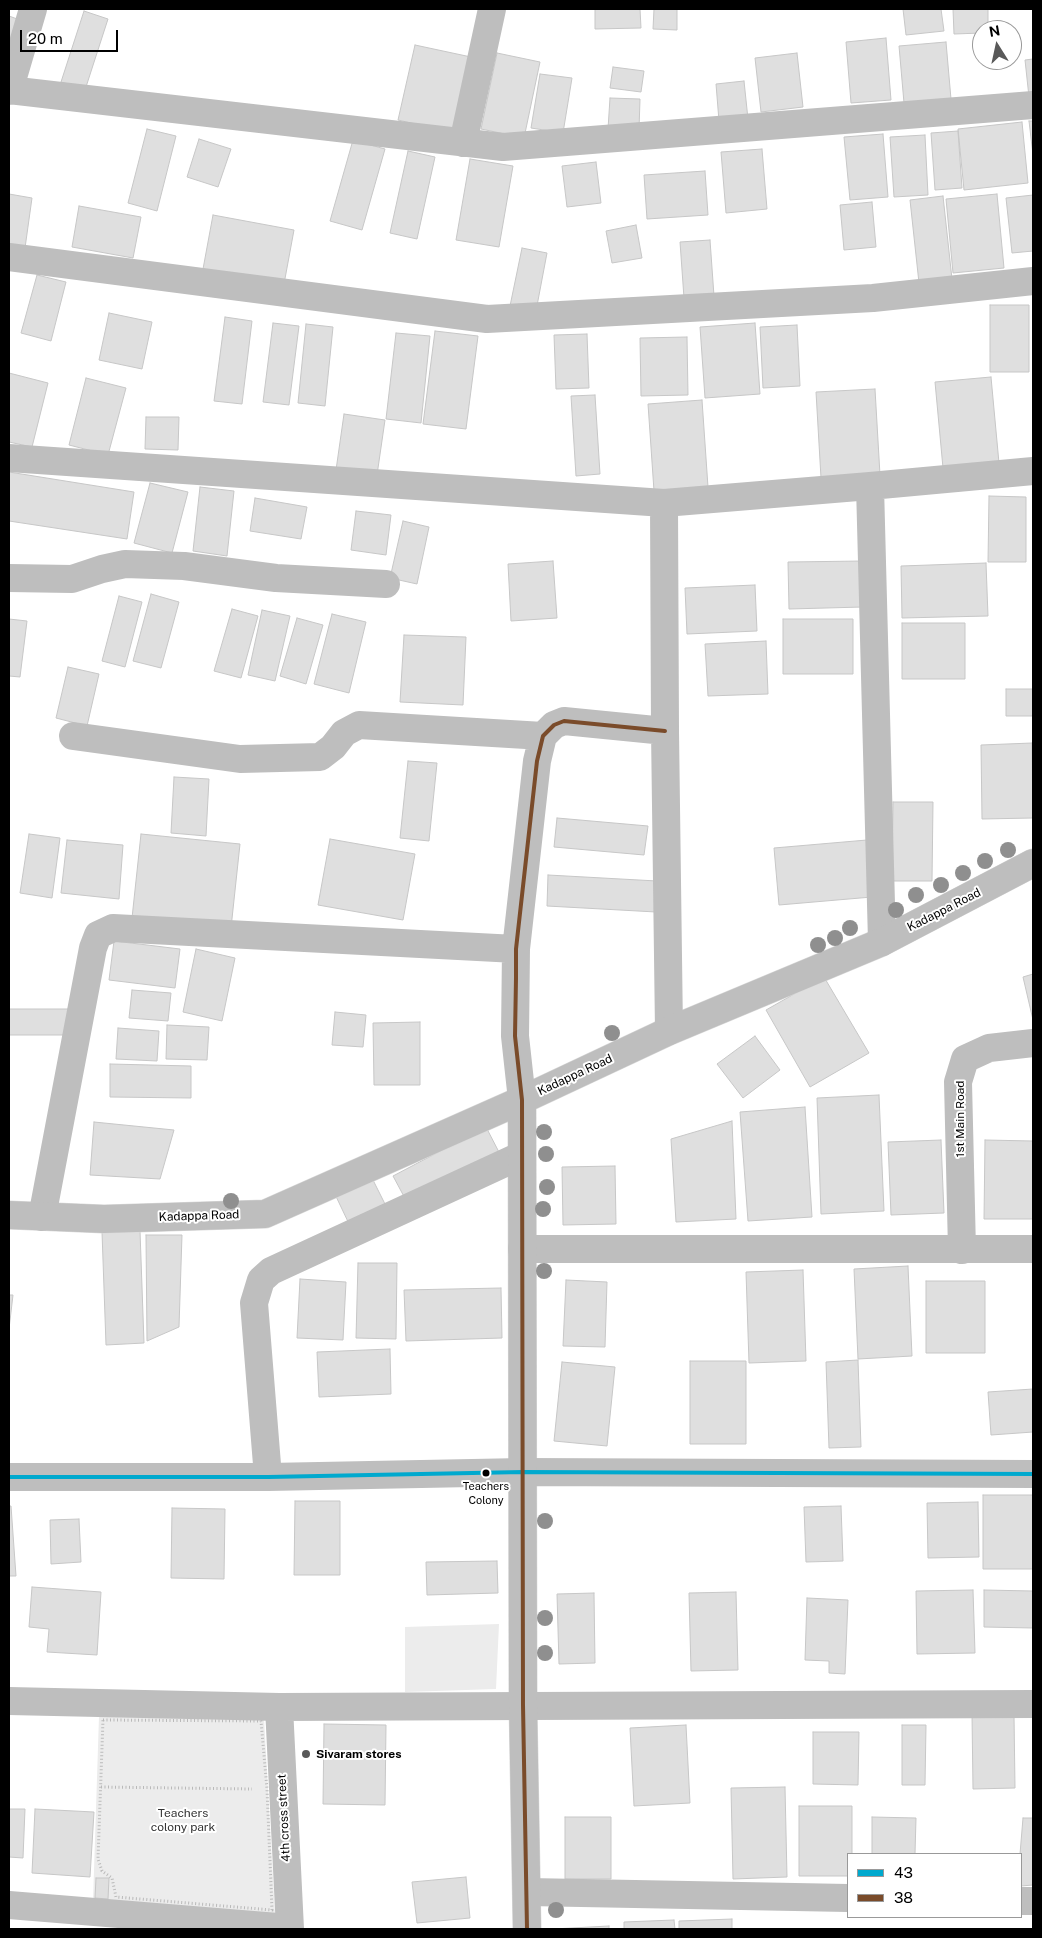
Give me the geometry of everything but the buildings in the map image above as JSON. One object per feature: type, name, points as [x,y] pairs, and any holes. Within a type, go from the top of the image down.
[{"type":"street","points":[[33,9],[9,90],[503,147],[1033,105]]},
{"type":"street","points":[[463,143],[492,9]]},
{"type":"street","points":[[9,257],[487,319],[873,298],[1033,282]]},
{"type":"street","points":[[9,458],[664,503],[1033,471]]},
{"type":"street","points":[[870,486],[882,942]]},
{"type":"street","points":[[664,503],[669,1031]]},
{"type":"street","points":[[9,578],[72,579],[125,564],[184,566],[276,578],[386,584]]},
{"type":"street","points":[[527,1929],[528,1892],[523,1705],[522,1100],[515,1036],[516,949],[537,760],[543,736],[554,725],[564,721],[665,732]]},
{"type":"street","points":[[73,736],[240,759],[320,756],[333,747],[344,732],[359,725],[543,736]]},
{"type":"street","name":"Kadappa Road","points":[[9,1215],[104,1220],[265,1214],[522,1100],[669,1031],[882,942],[1033,863]]},
{"type":"street","points":[[42,1217],[93,948],[98,935],[113,928],[516,949]]},
{"type":"street","name":"1st Main Road","points":[[962,1250],[958,1082],[965,1059],[989,1048],[1033,1043]]},
{"type":"street","points":[[268,1478],[254,1302],[260,1280],[271,1271],[522,1155]]},
{"type":"street","points":[[522,1249],[1033,1249]]},
{"type":"street","points":[[9,1477],[268,1478],[523,1472],[1033,1474]]},
{"type":"street","points":[[9,1701],[279,1707],[1033,1704]]},
{"type":"street","name":"4th cross street","points":[[279,1707],[269,1789],[284,1922]]},
{"type":"street","points":[[528,1892],[847,1898]]},
{"type":"street","points":[[9,1905],[284,1922]]},
{"type":"path","points":[[116,1897],[112,1878],[102,1871],[98,1859],[103,1720],[261,1721],[284,1922]]},
{"type":"path","points":[[101,1787],[269,1789]]},
{"type":"green space","points":[[499,1624],[496,1689],[405,1692],[405,1627]]},
{"type":"green space","name":"Teachers colony park","points":[[99,1716],[264,1718],[275,1914],[93,1901]]},
{"type":"transit line","name":"38","points":[[527,1929],[523,1705],[522,1100],[515,1036],[516,949],[537,761],[543,736],[554,725],[564,721],[665,731]]},
{"type":"transit line","name":"43","points":[[9,1477],[268,1477],[523,1472],[1033,1474]]},
{"type":"place","name":"Teachers Colony","points":[[486,1473]]},
{"type":"place","name":"Sivaram stores","points":[[306,1754]]}]
